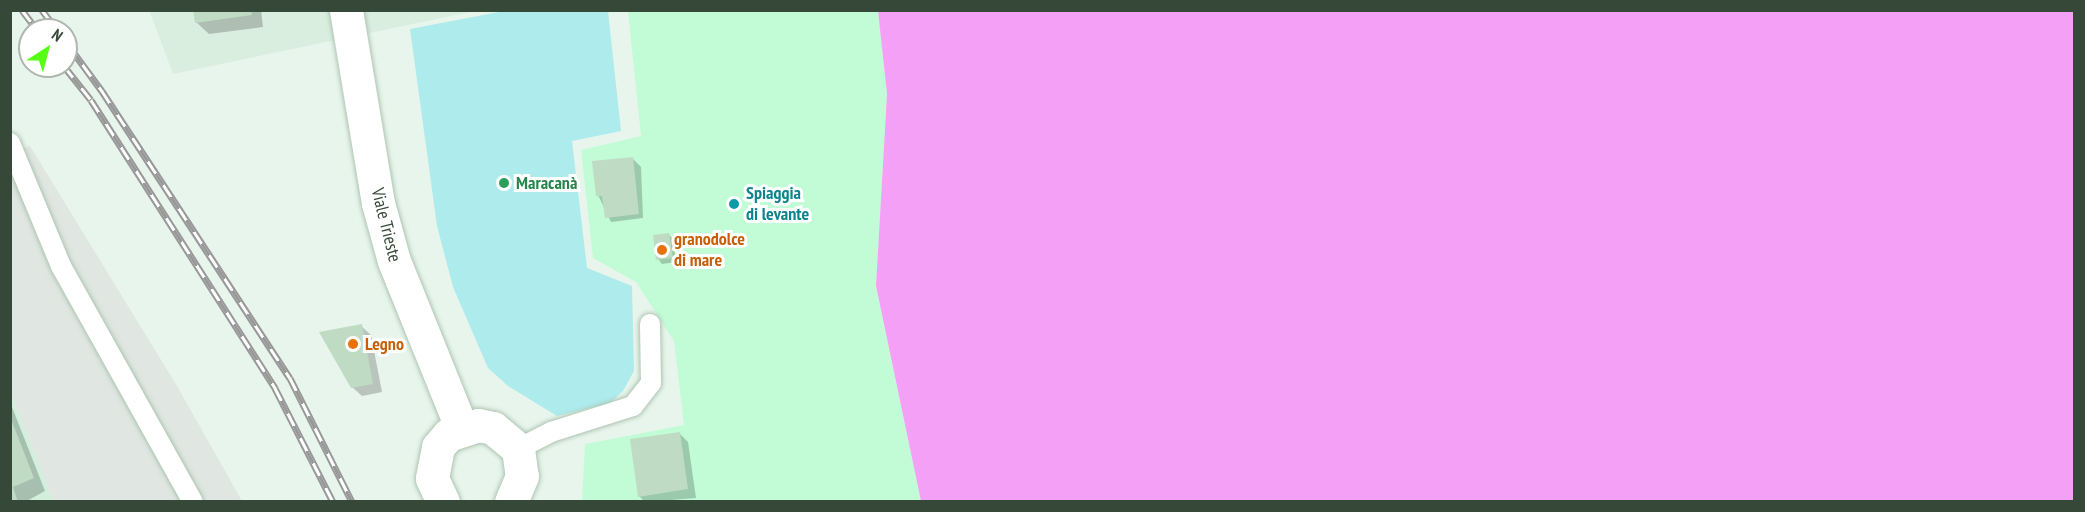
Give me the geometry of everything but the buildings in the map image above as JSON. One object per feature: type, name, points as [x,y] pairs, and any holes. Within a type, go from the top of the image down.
[{"type":"street","name":"Viale Trieste","points":[[346,10],[378,203],[394,261],[462,429]]},
{"type":"street","points":[[444,501],[432,478],[432,462],[443,441],[462,429],[478,425],[494,428],[518,448],[522,476],[511,501]]},
{"type":"lane","points":[[10,143],[61,266],[193,501]]},
{"type":"lane","points":[[518,448],[551,432],[633,406],[651,383],[650,324]]},
{"type":"shaded area","points":[[149,10],[475,11],[173,74]]},
{"type":"shaded area","name":"Maracanà","points":[[504,11],[608,11],[621,131],[572,141],[587,268],[632,286],[634,371],[623,391],[610,403],[557,416],[508,386],[488,368],[453,287],[437,226],[410,29]]},
{"type":"shaded area","points":[[878,11],[2074,11],[2074,501],[921,501],[876,286],[887,94]]},
{"type":"shaded area","points":[[30,146],[177,386],[242,501],[53,501],[11,395],[10,153]]},
{"type":"shaded area","points":[[11,395],[53,501],[11,501]]},
{"type":"sand","name":"Spiaggia di levante","points":[[628,11],[878,11],[887,94],[876,287],[921,501],[582,501],[585,444],[684,425],[674,341],[636,282],[593,258],[581,150],[641,136]]},
{"type":"railway","points":[[22,10],[28,18]]},
{"type":"railway","points":[[42,10],[48,18]]},
{"type":"railway","points":[[78,58],[102,91],[290,378],[352,502]]},
{"type":"railway","points":[[74,78],[91,100],[275,388],[333,502]]},
{"type":"place","name":"Maracanà","points":[[504,183]]},
{"type":"place","name":"Spiaggia di levante","points":[[734,204]]},
{"type":"place","name":"granodolce di mare","points":[[662,250]]},
{"type":"place","name":"Legno","points":[[353,344]]}]
